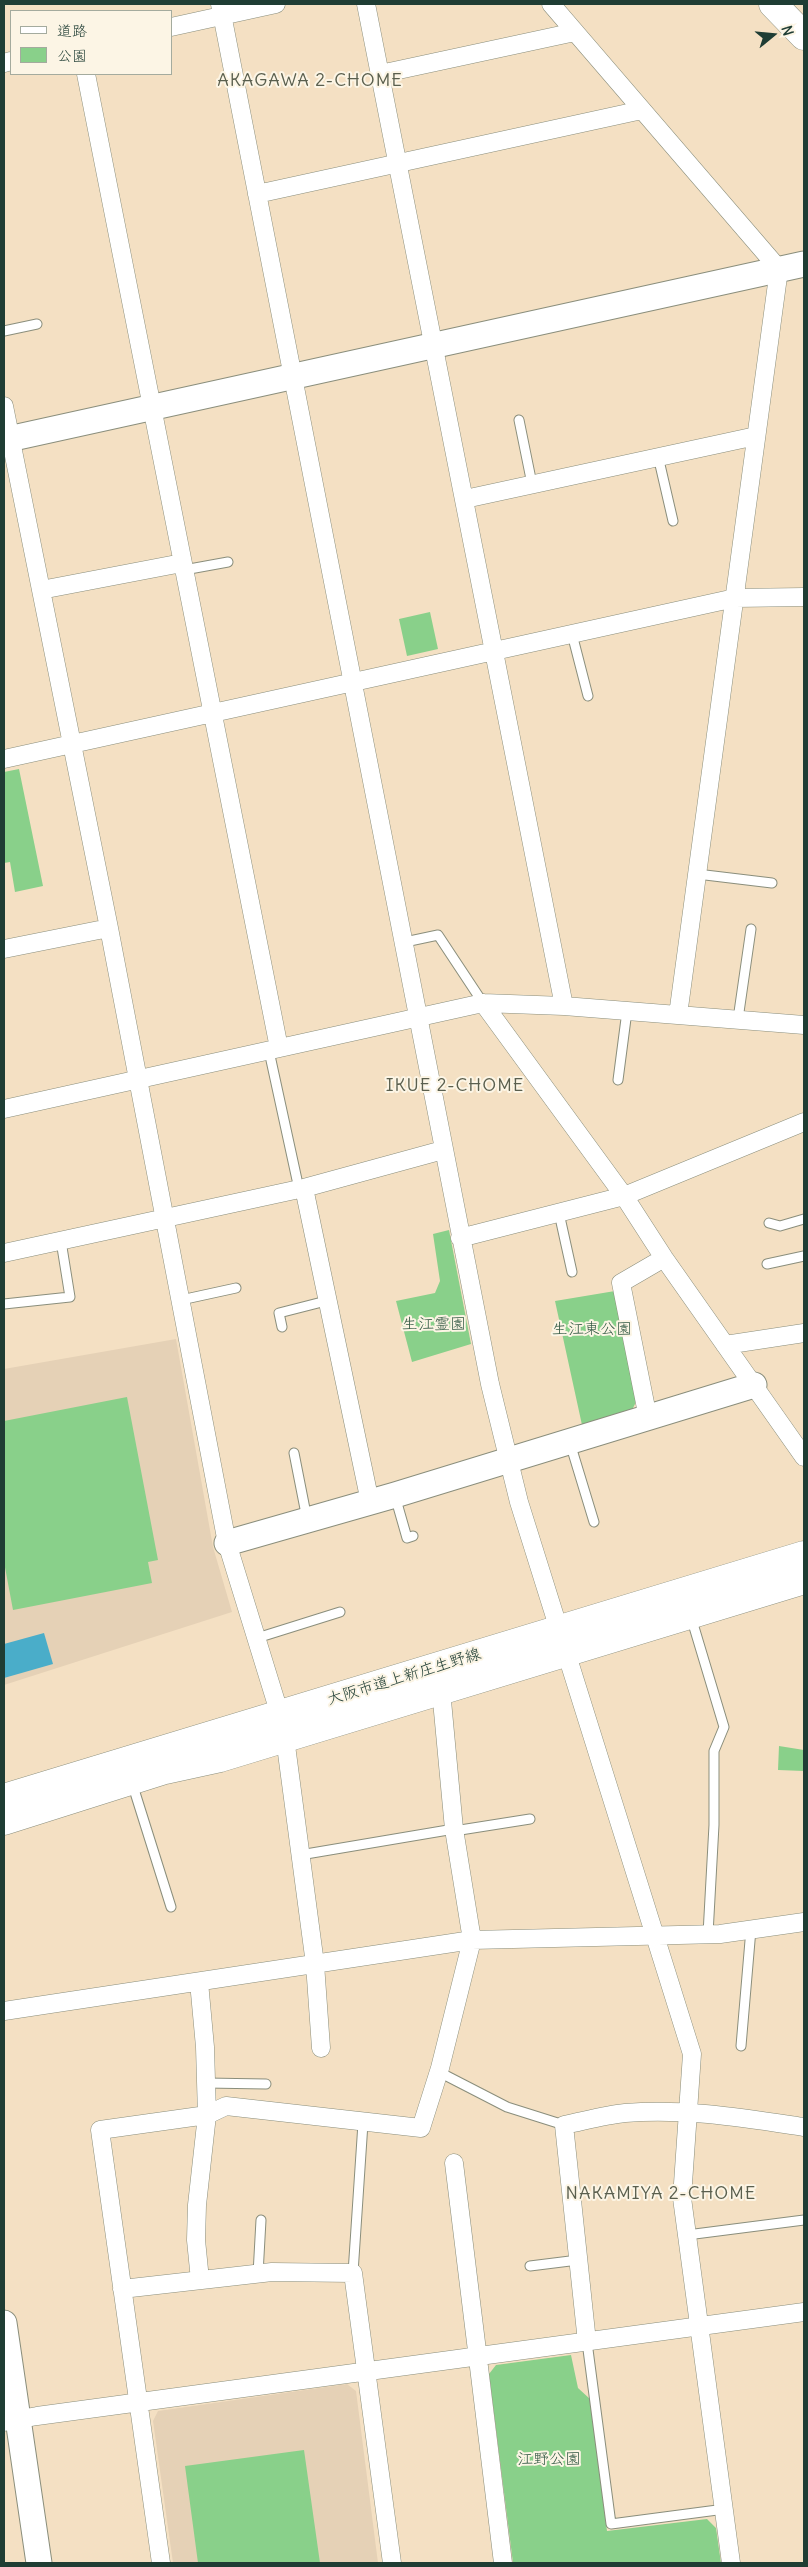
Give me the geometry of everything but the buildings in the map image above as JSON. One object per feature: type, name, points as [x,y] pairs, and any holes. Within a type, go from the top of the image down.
[{"type":"main road","points":[[774,4],[804,36]]},
{"type":"main road","name":"大阪市道上新庄生野線","points":[[4,1798],[283,1726],[441,1690],[562,1641],[804,1555]]},
{"type":"main road","name":"大阪市道上新庄生野線","points":[[4,1821],[132,1781],[283,1726],[562,1641],[690,1615],[804,1581]]},
{"type":"street","points":[[172,27],[221,10],[276,4]]},
{"type":"street","points":[[366,4],[435,345],[564,1006]]},
{"type":"street","points":[[551,4],[779,270],[678,1015]]},
{"type":"street","points":[[221,10],[292,377],[354,682],[460,1238],[508,1460],[562,1641],[692,2054],[682,2198],[731,2563]]},
{"type":"street","points":[[380,74],[575,32]]},
{"type":"street","points":[[86,75],[213,713],[274,1050]]},
{"type":"street","points":[[257,194],[642,110]]},
{"type":"street","points":[[7,440],[804,264]]},
{"type":"street","points":[[4,406],[7,440],[41,590],[109,928],[227,1543],[283,1726],[315,1964],[321,2048]]},
{"type":"street","points":[[465,499],[756,436]]},
{"type":"street","points":[[41,590],[183,567]]},
{"type":"street","points":[[4,759],[736,598],[804,596]]},
{"type":"street","points":[[4,950],[109,928]]},
{"type":"street","points":[[483,1002],[624,1196],[664,1258],[804,1457]]},
{"type":"street","points":[[4,1109],[483,1002],[564,1006],[804,1025]]},
{"type":"street","points":[[460,1238],[624,1196],[804,1122]]},
{"type":"street","points":[[4,1253],[302,1188],[443,1150]]},
{"type":"street","points":[[302,1188],[370,1502]]},
{"type":"street","points":[[648,1418],[621,1283],[664,1258]]},
{"type":"street","points":[[726,1344],[804,1333]]},
{"type":"street","points":[[227,1543],[395,1495],[754,1385]]},
{"type":"street","points":[[161,2563],[100,2130],[207,2115],[226,2106],[363,2123],[421,2128],[439,2072],[472,1940],[454,1830],[441,1690]]},
{"type":"street","points":[[4,2011],[472,1940],[654,1937],[751,1930],[804,1922]]},
{"type":"street","points":[[199,1982],[207,2115],[197,2205],[196,2240],[200,2280]]},
{"type":"street","points":[[587,2342],[564,2125],[623,2113],[687,2112],[804,2127]]},
{"type":"street","points":[[454,2163],[476,2356],[503,2563]]},
{"type":"street","points":[[122,2288],[258,2274],[353,2273],[392,2563]]},
{"type":"street","points":[[11,2421],[137,2402],[804,2312]]},
{"type":"street","points":[[4,2323],[11,2421],[38,2563]]},
{"type":"lane","points":[[4,331],[38,324]]},
{"type":"lane","points":[[519,420],[532,484]]},
{"type":"lane","points":[[658,456],[673,521]]},
{"type":"lane","points":[[183,567],[228,562]]},
{"type":"lane","points":[[572,634],[588,696]]},
{"type":"lane","points":[[697,874],[772,883]]},
{"type":"lane","points":[[738,1020],[751,929]]},
{"type":"lane","points":[[404,942],[438,935],[483,1002]]},
{"type":"lane","points":[[618,1080],[627,1011]]},
{"type":"lane","points":[[274,1050],[302,1188]]},
{"type":"lane","points":[[559,1213],[572,1272]]},
{"type":"lane","points":[[769,1223],[780,1226],[804,1219]]},
{"type":"lane","points":[[4,1304],[70,1297],[60,1241]]},
{"type":"lane","points":[[767,1264],[804,1256]]},
{"type":"lane","points":[[181,1300],[236,1288]]},
{"type":"lane","points":[[282,1327],[279,1313],[326,1301]]},
{"type":"lane","points":[[570,1442],[594,1522]]},
{"type":"lane","points":[[294,1453],[307,1521]]},
{"type":"lane","points":[[395,1495],[407,1538],[413,1536]]},
{"type":"lane","points":[[256,1638],[340,1612]]},
{"type":"lane","points":[[690,1615],[724,1726],[714,1751],[714,1825],[708,1934]]},
{"type":"lane","points":[[132,1781],[171,1908]]},
{"type":"lane","points":[[300,1855],[530,1819]]},
{"type":"lane","points":[[741,2046],[751,1930]]},
{"type":"lane","points":[[439,2072],[507,2107],[564,2125]]},
{"type":"lane","points":[[206,2083],[266,2084]]},
{"type":"lane","points":[[353,2273],[363,2123]]},
{"type":"lane","points":[[258,2274],[261,2220]]},
{"type":"lane","points":[[687,2235],[804,2220]]},
{"type":"lane","points":[[530,2266],[578,2260]]},
{"type":"lane","points":[[587,2342],[611,2524],[725,2509]]},
{"type":"shaded area","points":[[176,1339],[213,1547],[232,1612],[4,1685],[4,1369]]},
{"type":"shaded area","points":[[347,2384],[356,2391],[378,2563],[173,2563],[153,2421],[158,2411]]},
{"type":"green space","points":[[430,612],[438,649],[407,656],[399,619]]},
{"type":"green space","points":[[19,769],[43,886],[15,892],[10,862],[4,863],[4,772]]},
{"type":"green space","name":"生江霊園","points":[[449,1230],[471,1344],[412,1362],[396,1301],[435,1293],[440,1281],[433,1234]]},
{"type":"green space","name":"生江東公園","points":[[615,1291],[637,1400],[632,1410],[582,1425],[555,1301]]},
{"type":"green space","points":[[127,1397],[158,1560],[148,1562],[152,1583],[13,1610],[4,1562],[4,1421]]},
{"type":"green space","points":[[779,1746],[804,1750],[804,1771],[778,1770]]},
{"type":"green space","name":"江野公園","points":[[571,2355],[578,2388],[590,2399],[607,2531],[707,2519],[716,2528],[721,2563],[513,2563],[489,2374],[496,2365]]},
{"type":"green space","points":[[304,2450],[320,2563],[198,2563],[185,2466]]},
{"type":"water","points":[[44,1633],[53,1664],[4,1678],[4,1644]]},
{"type":"district","name":"AKAGAWA 2-CHOME","points":[[310,81]]},
{"type":"district","name":"IKUE 2-CHOME","points":[[455,1086]]},
{"type":"district","name":"NAKAMIYA 2-CHOME","points":[[661,2194]]}]
